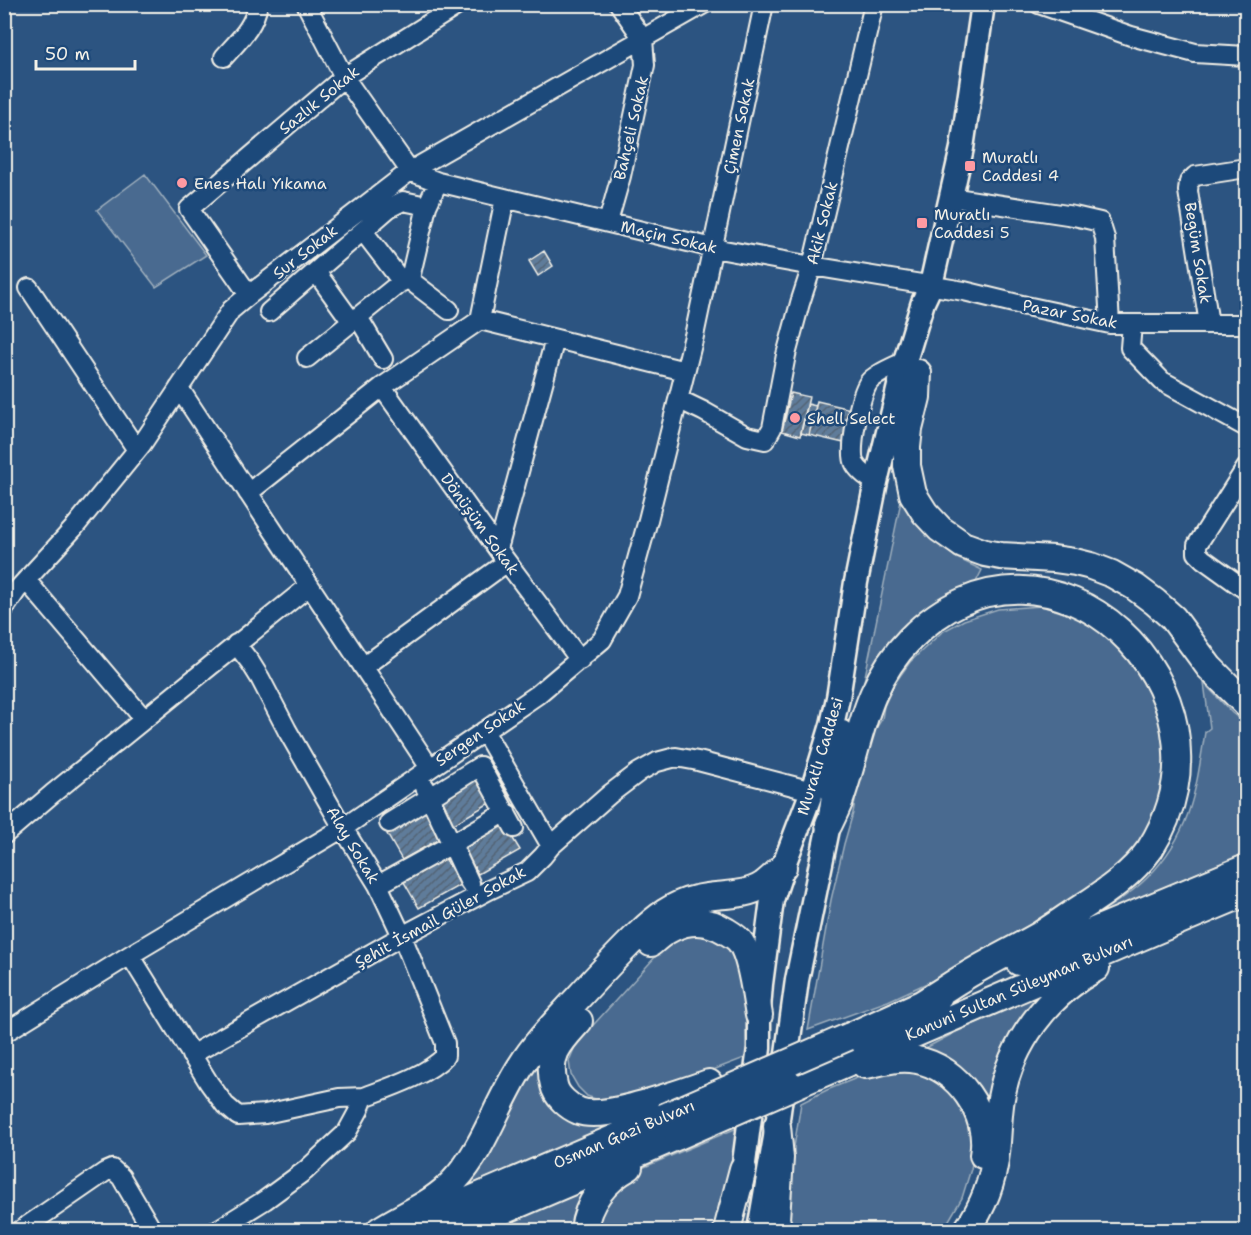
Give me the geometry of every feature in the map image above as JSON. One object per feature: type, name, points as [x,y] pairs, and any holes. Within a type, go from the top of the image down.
[{"type":"highway","points":[[911,367],[917,397],[909,429],[907,466],[913,494],[925,513],[940,529],[963,545],[985,554],[1075,562],[1112,574],[1135,587],[1173,618],[1209,667],[1246,704]]},
{"type":"highway","points":[[829,824],[840,799],[860,727],[872,695],[890,661],[910,638],[933,619],[960,602],[990,594],[1015,591],[1040,591],[1066,597],[1100,611],[1126,629],[1146,649],[1162,671],[1173,693],[1182,721],[1184,765],[1173,808],[1151,848],[1134,868],[1101,895],[1039,935],[923,1003]]},
{"type":"highway","points":[[380,1230],[430,1202],[455,1180],[479,1146],[509,1084],[522,1064],[549,1029],[639,934],[670,909],[697,898],[741,894],[762,885],[783,867]]},
{"type":"highway","name":"Kanuni Sultan Süleyman Bulvarı","points":[[848,1037],[923,1003],[1246,868]]},
{"type":"highway","name":"Kanuni Sultan Süleyman Bulvarı","points":[[793,1086],[1246,893]]},
{"type":"highway","points":[[759,1015],[752,974],[741,941],[715,925],[687,922],[675,925],[660,934],[639,955],[560,1043],[551,1061],[551,1075],[555,1091],[564,1102],[579,1111],[612,1112],[709,1083],[799,1048],[848,1037]]},
{"type":"highway","points":[[967,1230],[977,1214],[990,1183],[996,1156],[1004,1085],[1017,1050],[1027,1034],[1050,1003],[1069,987],[1087,973],[1155,931]]},
{"type":"highway","name":"Osman Gazi Bulvarı","points":[[458,1230],[671,1127],[848,1037]]},
{"type":"highway","points":[[793,1086],[864,1066],[899,1059],[918,1060],[937,1067],[952,1077],[964,1089],[975,1106],[984,1129],[984,1149],[974,1192],[952,1230]]},
{"type":"highway","name":"Osman Gazi Bulvarı","points":[[400,1230],[671,1127],[793,1086]]},
{"type":"highway","points":[[777,1126],[780,1158],[776,1219],[779,1230]]},
{"type":"highway","points":[[584,1230],[591,1205],[600,1190],[612,1178],[650,1156],[671,1127]]},
{"type":"highway","points":[[728,1230],[743,1169]]},
{"type":"main road","name":"Muratlı Caddesi","points":[[736,1230],[759,1048],[761,984],[772,900],[825,752],[838,698],[856,582],[876,482],[934,299],[931,285],[962,148],[983,4]]},
{"type":"main road","name":"Muratlı Caddesi","points":[[759,1230],[777,1126],[797,980],[829,824],[862,603],[911,367]]},
{"type":"street","points":[[224,57],[256,17],[258,4]]},
{"type":"street","points":[[306,4],[344,77],[410,171]]},
{"type":"street","name":"Sazlık Sokak","points":[[249,295],[189,209],[344,77],[460,4]]},
{"type":"street","points":[[619,4],[643,39]]},
{"type":"street","name":"Sur Sokak","points":[[4,609],[17,590],[73,529],[137,450],[231,310],[410,171],[704,4]]},
{"type":"street","name":"Çimen Sokak","points":[[713,248],[764,4]]},
{"type":"street","name":"Akik Sokak","points":[[678,399],[747,436],[765,440],[772,428],[786,355],[812,266],[874,4]]},
{"type":"street","points":[[1039,4],[1131,36],[1185,51],[1246,56]]},
{"type":"street","name":"Bahçeli Sokak","points":[[608,222],[621,176],[645,64],[643,39]]},
{"type":"street","name":"Begüm Sokak","points":[[1209,324],[1188,191],[1189,182],[1195,176],[1246,168]]},
{"type":"street","name":"Maçin Sokak","points":[[410,171],[438,182],[713,248],[931,285]]},
{"type":"street","points":[[308,358],[411,274],[427,206],[438,182]]},
{"type":"street","points":[[950,197],[1100,222],[1105,238],[1110,324]]},
{"type":"street","points":[[248,493],[382,387],[480,320],[505,198]]},
{"type":"street","points":[[269,312],[389,208],[403,201],[427,206]]},
{"type":"street","points":[[363,231],[404,280],[449,310]]},
{"type":"street","name":"Sergen Sokak","points":[[4,1033],[343,828],[537,695],[602,640],[627,596],[685,371],[713,248]]},
{"type":"street","points":[[316,272],[383,359]]},
{"type":"street","name":"Pazar Sokak","points":[[931,285],[1110,324],[1246,324]]},
{"type":"street","points":[[29,288],[137,450]]},
{"type":"street","points":[[480,320],[685,371]]},
{"type":"street","points":[[1132,324],[1130,348],[1162,381],[1246,427]]},
{"type":"street","points":[[363,667],[503,555],[555,339]]},
{"type":"street","points":[[876,482],[854,464],[852,452],[862,396],[870,380],[911,367]]},
{"type":"street","name":"Dönüşüm Sokak","points":[[382,387],[580,660]]},
{"type":"street","points":[[179,388],[363,667],[424,771],[430,797],[470,883]]},
{"type":"street","points":[[1244,478],[1197,545],[1197,553],[1203,560],[1246,590]]},
{"type":"street","points":[[26,580],[144,719]]},
{"type":"street","points":[[4,835],[309,586]]},
{"type":"street","name":"Alay Sokak","points":[[236,644],[260,678],[287,730],[378,885],[402,936],[445,1043],[445,1056],[438,1064],[364,1097]]},
{"type":"street","points":[[484,731],[551,846]]},
{"type":"street","name":"Şehit İsmail Güler Sokak","points":[[192,1055],[402,936],[527,872],[551,846],[610,794],[639,772],[657,762],[676,757],[698,761],[812,791]]},
{"type":"street","points":[[378,885],[452,844],[510,820],[480,766],[389,823]]},
{"type":"street","points":[[130,955],[208,1083],[225,1105],[238,1116],[265,1114],[339,1098],[364,1097],[347,1132],[306,1170],[265,1200],[217,1230]]},
{"type":"street","points":[[21,1230],[112,1169],[121,1177],[152,1230]]},
{"type":"shaded area","points":[[145,174],[206,255],[156,287],[97,210]]},
{"type":"shaded area","points":[[902,496],[937,542],[955,557],[982,570],[976,582],[979,589],[862,691]]},
{"type":"shaded area","points":[[1041,606],[1085,619],[1121,644],[1164,716],[1169,761],[1153,825],[1129,856],[1089,887],[964,966],[888,1001],[808,1030],[831,900],[853,813],[861,765],[871,736],[882,719],[884,706],[895,683],[910,662],[942,632],[964,620],[998,609]]},
{"type":"shaded area","points":[[1204,683],[1232,713],[1246,724],[1246,855],[1091,918],[1141,884],[1162,861],[1182,828],[1194,792],[1205,732],[1210,728]]},
{"type":"shaded area","points":[[684,933],[712,933],[738,956],[746,999],[747,1057],[679,1083],[604,1102],[587,1096],[571,1075],[569,1061],[576,1044],[667,944]]},
{"type":"shaded area","points":[[1047,991],[993,1110],[920,1051],[956,1032]]},
{"type":"shaded area","points":[[541,1046],[540,1073],[547,1099],[625,1120],[463,1188]]},
{"type":"shaded area","points":[[884,1067],[918,1068],[957,1092],[976,1142],[962,1198],[942,1230],[789,1230],[785,1204],[801,1103]]},
{"type":"shaded area","points":[[737,1128],[720,1230],[591,1230],[597,1211],[635,1171]]},
{"type":"shaded area","points":[[588,1187],[577,1230],[485,1230]]},
{"type":"building","points":[[544,251],[553,266],[538,276],[529,261]]},
{"type":"building","name":"Shell Select","points":[[791,393],[809,397],[800,436],[782,431]]},
{"type":"building","points":[[817,401],[851,409],[844,443],[809,435]]},
{"type":"building","points":[[808,404],[816,406],[809,435],[801,433]]},
{"type":"building","points":[[478,775],[493,801],[452,825],[437,799]]},
{"type":"building","points":[[428,810],[443,837],[402,860],[387,834]]},
{"type":"building","points":[[504,824],[520,850],[478,874],[463,848]]},
{"type":"building","points":[[445,858],[460,885],[419,908],[404,882]]},
{"type":"place","name":"Muratlı Caddesi 4","points":[[970,166]]},
{"type":"place","name":"Enes Halı Yıkama","points":[[182,183]]},
{"type":"place","name":"Muratlı Caddesi 5","points":[[922,223]]},
{"type":"place","name":"Shell Select","points":[[795,418]]}]
